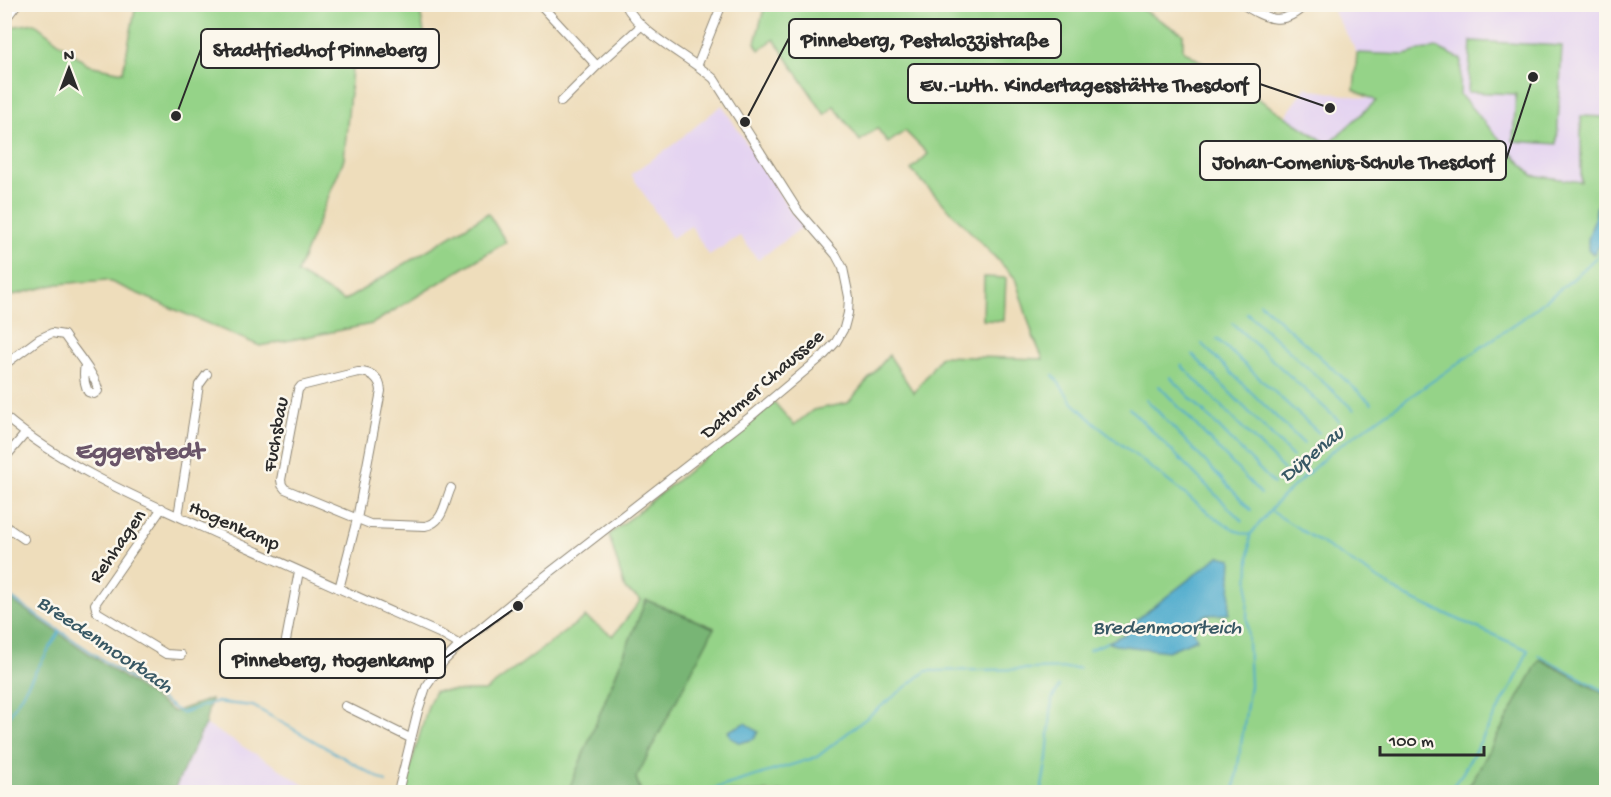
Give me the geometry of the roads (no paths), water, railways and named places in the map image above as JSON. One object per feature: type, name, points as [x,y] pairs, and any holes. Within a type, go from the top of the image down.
[{"type":"street","points":[[4,21],[17,4]]},
{"type":"street","points":[[540,4],[597,66]]},
{"type":"street","name":"Datumer Chaussee","points":[[398,792],[410,738],[426,687],[444,661],[460,645],[758,410],[824,355],[836,342],[844,328],[849,297],[843,268],[836,255],[798,211],[714,79],[698,64],[641,26],[630,14],[626,4]]},
{"type":"street","points":[[698,64],[722,4]]},
{"type":"street","points":[[1242,4],[1263,17],[1273,20],[1296,14],[1306,4]]},
{"type":"street","points":[[561,102],[641,26]]},
{"type":"street","points":[[4,365],[39,339],[52,333],[64,335],[85,365]]},
{"type":"street","name":"Fuchsbau","points":[[339,589],[357,519],[381,392],[380,383],[375,376],[367,372],[301,386],[298,390],[281,480],[285,489],[357,519],[370,524],[425,526],[433,525],[442,514],[451,488]]},
{"type":"street","points":[[178,516],[199,385],[207,375]]},
{"type":"street","name":"Hogenkamp","points":[[4,416],[25,434],[80,468],[178,516],[439,633],[460,645]]},
{"type":"street","points":[[4,459],[25,434]]},
{"type":"street","name":"Rehhagen","points":[[162,508],[95,604],[97,612],[166,654],[181,655]]},
{"type":"street","points":[[4,525],[24,539]]},
{"type":"street","points":[[276,660],[284,651],[299,571]]},
{"type":"street","points":[[345,706],[410,738]]},
{"type":"water","points":[[1606,193],[1606,239],[1593,254],[1588,249],[1588,239],[1597,205]]},
{"type":"water","name":"Bredenmoorteich","points":[[1219,556],[1232,559],[1229,614],[1205,615],[1192,625],[1197,639],[1168,651],[1115,645],[1108,642],[1125,634],[1126,628]]},
{"type":"water","points":[[745,723],[758,732],[754,739],[740,743],[731,738],[728,731]]},
{"type":"waterway","name":"Düpenau","points":[[1234,792],[1250,685],[1247,617],[1250,535],[1278,501],[1332,451],[1522,319],[1573,279],[1606,248]]},
{"type":"waterway","points":[[1260,303],[1372,404]]},
{"type":"waterway","points":[[1247,313],[1354,410]]},
{"type":"waterway","points":[[1232,323],[1339,421]]},
{"type":"waterway","points":[[1217,339],[1319,433]]},
{"type":"waterway","points":[[1202,344],[1304,444]]},
{"type":"waterway","points":[[1193,355],[1293,457]]},
{"type":"waterway","points":[[1181,365],[1284,470]]},
{"type":"waterway","points":[[1053,375],[1073,403],[1104,431],[1218,520],[1237,531],[1250,535]]},
{"type":"waterway","points":[[1170,377],[1274,484]]},
{"type":"waterway","points":[[1159,386],[1261,494]]},
{"type":"waterway","points":[[1146,399],[1251,510]]},
{"type":"waterway","points":[[1129,408],[1242,521]]},
{"type":"waterway","points":[[1271,511],[1407,597],[1528,650],[1518,675],[1462,774],[1448,792]]},
{"type":"waterway","name":"Breedenmoorbach","points":[[4,593],[181,713],[215,702],[253,706],[386,782]]},
{"type":"waterway","points":[[4,724],[60,631]]},
{"type":"waterway","points":[[1089,650],[1108,642]]},
{"type":"waterway","points":[[1538,655],[1606,692]]},
{"type":"waterway","name":"Breedenmoorbach","points":[[704,792],[817,757],[926,671],[1080,668]]},
{"type":"waterway","points":[[1041,792],[1047,758],[1052,700],[1059,686]]},
{"type":"waterway","name":"Breedenmoorbach","points":[[410,791],[414,792]]},
{"type":"place","name":"Johan-Comenius-Schule Thesdorf","points":[[1533,77]]},
{"type":"place","name":"Ev.-Luth. Kindertagesstätte Thesdorf","points":[[1330,108]]},
{"type":"place","name":"Stadtfriedhof Pinneberg","points":[[176,116]]},
{"type":"place","name":"Pinneberg, Pestalozzistraße","points":[[745,122]]},
{"type":"place","name":"Pinneberg, Hogenkamp","points":[[518,606]]},
{"type":"district","name":"Eggerstedt","points":[[140,449]]}]
